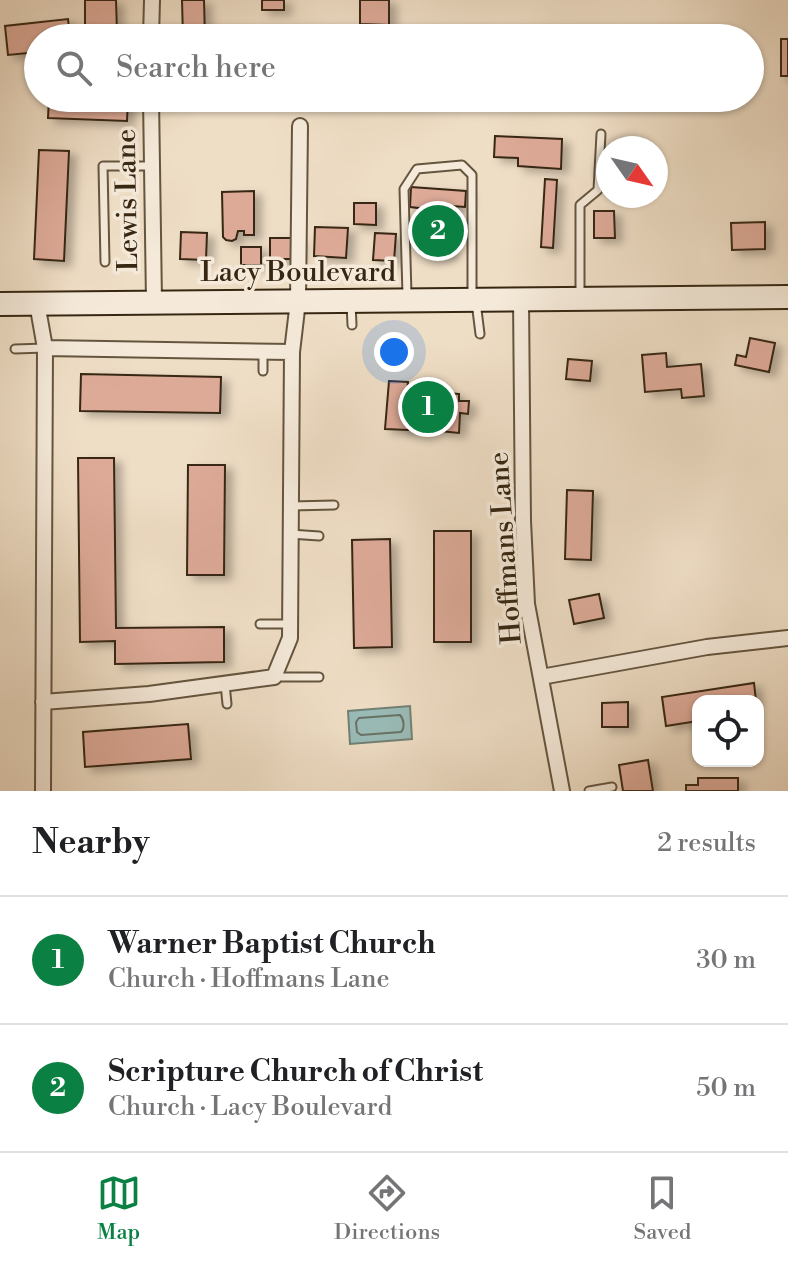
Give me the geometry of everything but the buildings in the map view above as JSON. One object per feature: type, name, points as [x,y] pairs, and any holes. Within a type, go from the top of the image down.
[{"type":"street","points":[[151,24],[152,0]]},
{"type":"street","name":"Lewis Lane","points":[[151,112],[154,302]]},
{"type":"street","points":[[43,702],[149,694],[274,677],[290,638],[292,352],[298,301],[300,126]]},
{"type":"street","name":"Lacy Boulevard","points":[[0,304],[788,297]]},
{"type":"street","name":"Hoffmans Lane","points":[[521,299],[527,604],[562,791]]},
{"type":"street","points":[[37,303],[45,348],[43,791]]},
{"type":"street","points":[[45,348],[292,352]]},
{"type":"street","points":[[541,677],[707,647],[788,638]]},
{"type":"lane","points":[[580,299],[580,205],[598,190],[601,134]]},
{"type":"lane","points":[[407,301],[404,189],[417,169],[462,165],[472,175],[474,299],[480,334]]},
{"type":"lane","points":[[105,262],[103,166],[151,166]]},
{"type":"lane","points":[[351,301],[352,325]]},
{"type":"lane","points":[[15,349],[45,348]]},
{"type":"lane","points":[[263,352],[263,371]]},
{"type":"lane","points":[[291,506],[334,505]]},
{"type":"lane","points":[[290,534],[319,536]]},
{"type":"lane","points":[[260,624],[290,624]]},
{"type":"lane","points":[[274,677],[319,677]]},
{"type":"lane","points":[[225,684],[227,704]]},
{"type":"lane","points":[[589,791],[612,787]]},
{"type":"water","points":[[410,706],[412,739],[350,744],[348,711]]},
{"type":"place","name":"Scripture Church of Christ","points":[[438,231]]},
{"type":"place","name":"Warner Baptist Church","points":[[428,407]]}]
